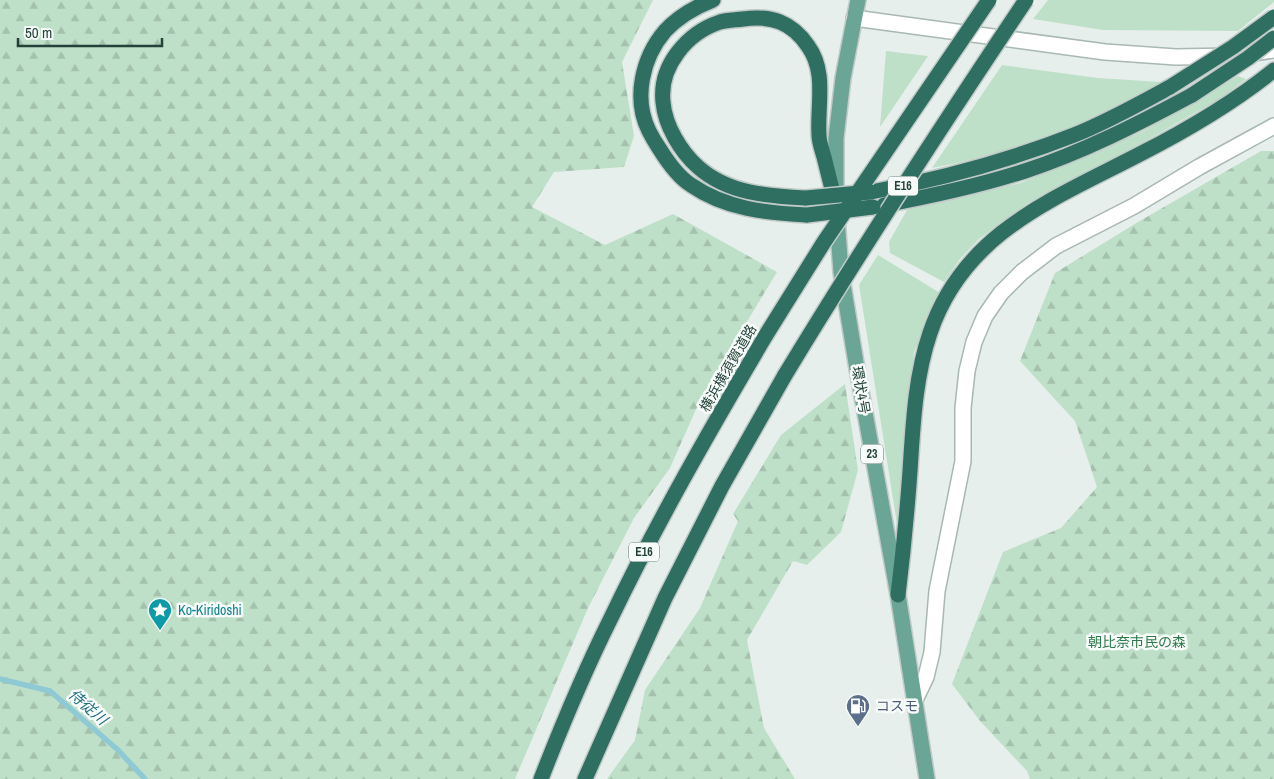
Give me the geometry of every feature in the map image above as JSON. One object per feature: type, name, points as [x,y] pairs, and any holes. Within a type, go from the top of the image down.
[{"type":"highway","points":[[713,0],[686,14],[666,31],[650,53],[642,78],[641,104],[648,130],[666,161],[689,184],[718,201],[745,209],[774,214],[807,215],[872,200],[1021,155],[1076,134],[1125,112],[1170,88],[1233,47],[1274,17]]},
{"type":"highway","name":"横浜横須賀道路","points":[[541,779],[609,620],[693,460],[766,335],[830,234],[989,0]]},
{"type":"highway","name":"E16","points":[[585,779],[665,598],[722,486],[785,375],[856,259],[1026,0]]},
{"type":"highway","points":[[836,205],[819,136],[820,84],[816,64],[809,47],[795,31],[777,20],[754,17],[721,22],[699,32],[683,46],[672,60],[665,80],[663,102],[668,126],[682,148],[699,168],[720,182],[745,191],[772,197],[806,198],[872,200],[968,188],[1026,171],[1142,122],[1192,95],[1248,58],[1274,38]]},
{"type":"highway","points":[[898,596],[906,529],[914,415],[919,382],[930,334],[940,306],[956,280],[974,257],[996,236],[1021,217],[1046,202],[1178,134],[1274,70]]},
{"type":"main road","name":"環状4号","points":[[858,0],[843,78],[836,138],[836,205],[844,290],[898,596],[927,779]]},
{"type":"street","points":[[854,18],[1105,52],[1176,57],[1232,56],[1274,50]]},
{"type":"street","points":[[914,702],[926,677],[932,652],[937,591],[963,462],[963,408],[967,371],[974,342],[986,316],[1001,293],[1022,272],[1056,246],[1134,206],[1274,126]]},
{"type":"green space","points":[[0,0],[653,0],[622,62],[634,136],[624,167],[554,172],[532,207],[605,245],[673,214],[777,272],[701,398],[670,468],[634,518],[588,608],[515,779],[0,779]]},
{"type":"green space","points":[[1048,0],[1274,0],[1274,2],[1238,31],[1103,30],[1033,19]]},
{"type":"green space","points":[[886,51],[928,56],[880,127]]},
{"type":"green space","points":[[1002,65],[1098,78],[1161,82],[1111,110],[1045,137],[1000,152],[932,168]]},
{"type":"green space","points":[[1238,76],[1246,79],[1221,98],[1149,139],[1028,203],[979,239],[960,259],[944,282],[890,253],[889,242],[907,210],[1020,183],[1142,132]]},
{"type":"green space","name":"朝比奈市民の森","points":[[1261,151],[1274,151],[1274,779],[1030,779],[1027,771],[980,721],[952,684],[1003,552],[1061,528],[1097,487],[1075,421],[1020,361],[1055,273],[1138,222]]},
{"type":"green space","points":[[878,255],[940,293],[914,352],[897,524],[859,285]]},
{"type":"green space","points":[[845,384],[858,470],[841,532],[807,565],[793,561],[747,640],[764,728],[795,779],[607,779],[635,740],[645,690],[700,608],[738,521],[733,514],[781,435]]},
{"type":"waterway","name":"侍従川","points":[[0,679],[50,691],[118,750],[145,779]]},
{"type":"place","name":"Ko-Kiridoshi","points":[[160,631]]},
{"type":"place","name":"コスモ","points":[[858,727]]}]
